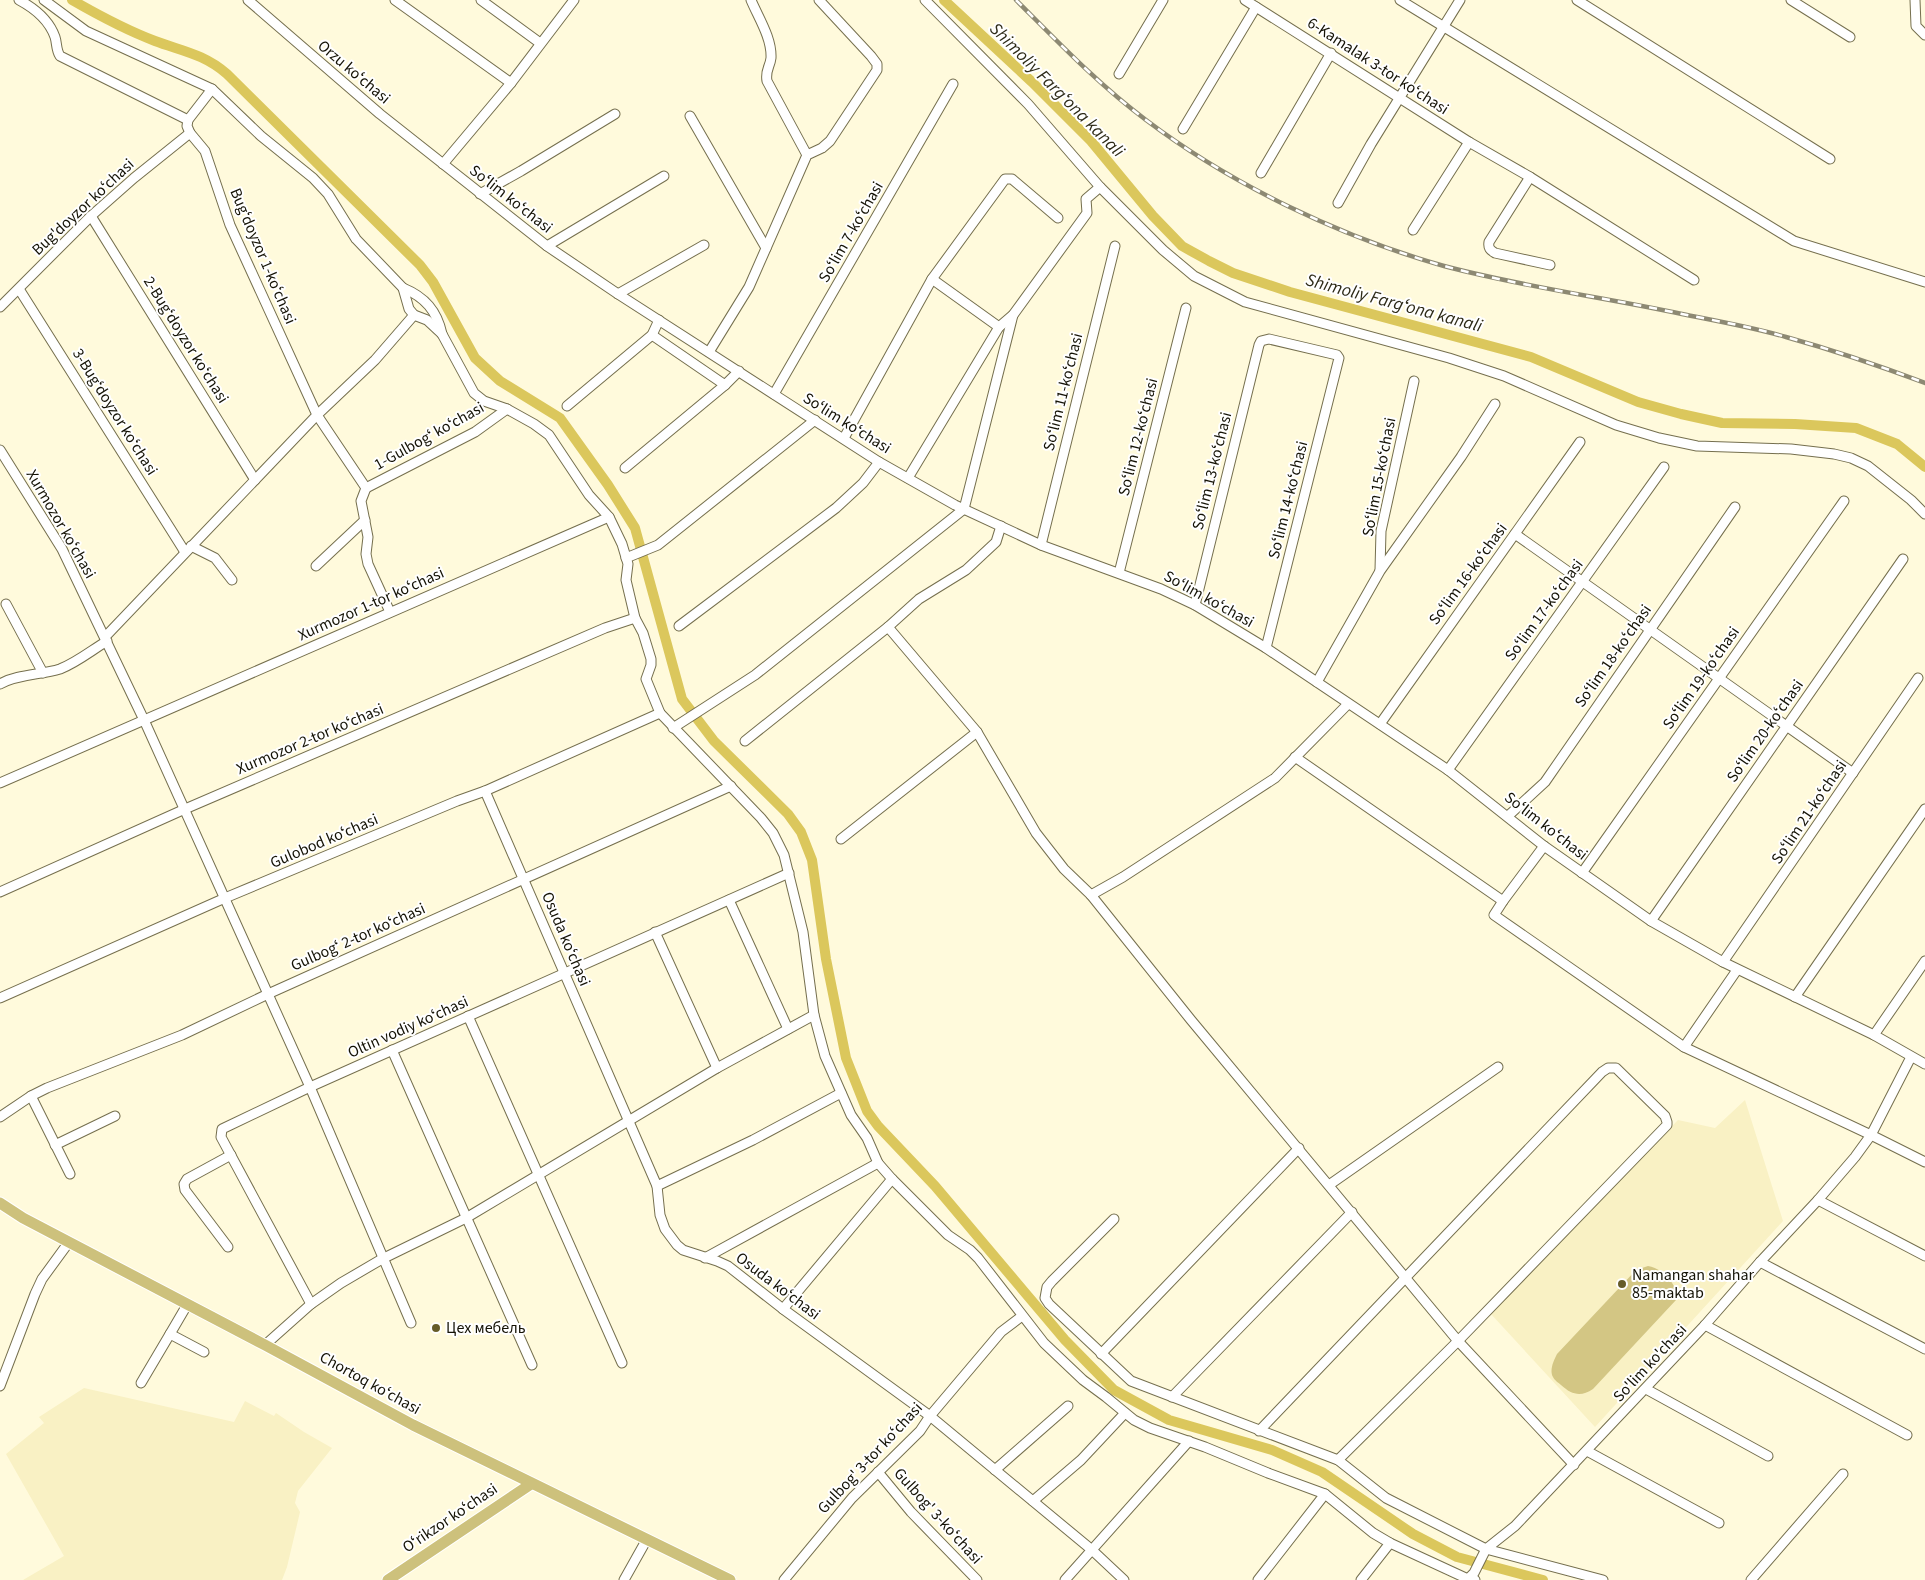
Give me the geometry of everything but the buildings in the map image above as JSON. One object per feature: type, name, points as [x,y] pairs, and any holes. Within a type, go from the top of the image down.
[{"type":"main road","name":"Chortoq koʻchasi","points":[[0,1202],[23,1218],[265,1345],[412,1425],[730,1580]]},
{"type":"main road","name":"Oʻrikzor koʻchasi","points":[[388,1580],[531,1484]]},
{"type":"street","points":[[18,0],[44,19],[54,33],[60,56],[188,120],[212,88]]},
{"type":"street","points":[[44,0],[86,32],[212,88],[261,136],[313,178],[336,205],[356,239],[403,288],[414,292],[430,305],[438,319],[442,334],[474,393],[484,401],[507,409],[534,424],[549,435],[589,495],[609,518],[628,557],[626,580],[635,618],[643,633],[651,665],[646,679],[660,713],[676,727],[773,833],[784,855],[804,932],[814,1015],[825,1056],[850,1115],[866,1138],[878,1162],[892,1179],[948,1235],[978,1258],[1044,1343],[1083,1380],[1134,1420],[1150,1428],[1189,1441],[1325,1494],[1373,1533],[1390,1543],[1471,1578],[1484,1552]]},
{"type":"street","name":"Orzu koʻchasi","points":[[248,0],[373,108],[443,164]]},
{"type":"street","points":[[395,0],[511,83]]},
{"type":"street","points":[[481,0],[540,44]]},
{"type":"street","points":[[443,164],[511,83],[574,0]]},
{"type":"street","points":[[750,0],[769,43],[771,58],[766,73],[767,81],[807,156]]},
{"type":"street","points":[[709,352],[749,287],[807,156],[822,148],[834,136],[876,70],[877,66],[871,56],[819,0]]},
{"type":"street","points":[[926,0],[1028,104],[1100,187],[1177,264],[1194,276],[1244,302],[1432,353],[1504,376],[1616,425],[1659,438],[1697,446],[1791,449],[1834,454],[1850,458],[1868,466],[1911,500],[1925,514]]},
{"type":"street","points":[[1119,74],[1163,0]]},
{"type":"street","name":"6-Kamalak 3-tor koʻchasi","points":[[1245,0],[1331,53],[1400,99],[1530,177],[1694,280]]},
{"type":"street","points":[[1400,0],[1794,240],[1925,282]]},
{"type":"street","points":[[1338,203],[1371,144],[1460,0]]},
{"type":"street","points":[[1576,0],[1830,159]]},
{"type":"street","points":[[1791,0],[1850,37]]},
{"type":"street","points":[[1915,0],[1916,26],[1925,35]]},
{"type":"street","points":[[1183,129],[1256,7]]},
{"type":"street","points":[[1260,173],[1331,53]]},
{"type":"street","name":"Soʻlim 7-koʻchasi","points":[[774,394],[953,84]]},
{"type":"street","points":[[480,194],[615,114]]},
{"type":"street","points":[[690,116],[766,248]]},
{"type":"street","name":"Bugʻdoyzor 1-koʻchasi","points":[[188,120],[187,126],[190,133],[205,151],[230,226],[316,415],[366,488]]},
{"type":"street","name":"Bug'doyzor koʻchasi","points":[[2,303],[19,289],[92,216],[134,178],[190,133]]},
{"type":"street","points":[[1413,230],[1469,142]]},
{"type":"street","name":"Soʻlim koʻchasi","points":[[443,164],[547,246],[618,294],[880,462],[964,509],[1041,545],[1161,588],[1195,605],[1266,648],[1448,770],[1544,846],[1652,921],[1737,970],[1874,1035],[1925,1064]]},
{"type":"street","points":[[547,246],[664,176]]},
{"type":"street","points":[[1530,177],[1488,242],[1488,246],[1494,253],[1550,265]]},
{"type":"street","points":[[844,438],[932,279],[1005,179],[1012,179],[1058,218]]},
{"type":"street","points":[[908,478],[999,327],[1013,315],[1087,213],[1086,199],[1100,187]]},
{"type":"street","name":"2-Bugʻdoyzor koʻchasi","points":[[92,216],[255,480]]},
{"type":"street","points":[[618,294],[704,245]]},
{"type":"street","name":"Soʻlim 11-koʻchasi","points":[[1041,545],[1114,246]]},
{"type":"street","points":[[932,279],[999,327]]},
{"type":"street","points":[[403,288],[407,305],[414,315],[427,320],[442,334]]},
{"type":"street","name":"3-Bugʻdoyzor koʻchasi","points":[[19,289],[188,549]]},
{"type":"street","name":"Soʻlim 12-koʻchasi","points":[[1119,573],[1186,308]]},
{"type":"street","points":[[0,684],[11,679],[43,673],[69,664],[106,639],[188,549],[316,415],[375,360],[414,315]]},
{"type":"street","points":[[676,727],[755,675],[964,509],[1013,315]]},
{"type":"street","points":[[567,406],[652,334],[659,320]]},
{"type":"street","points":[[652,334],[725,385]]},
{"type":"street","name":"Soʻlim 14-koʻchasi","points":[[1259,345],[1261,341],[1269,339],[1337,355],[1339,358],[1266,648]]},
{"type":"street","name":"Soʻlim 13-koʻchasi","points":[[1195,605],[1259,345]]},
{"type":"street","points":[[625,468],[725,385],[739,371]]},
{"type":"street","name":"Soʻlim 15-koʻchasi","points":[[1317,682],[1380,571],[1381,531],[1414,381]]},
{"type":"street","points":[[1380,571],[1462,457],[1495,404]]},
{"type":"street","name":"1-Gulbogʻ koʻchasi","points":[[366,488],[475,432],[507,409]]},
{"type":"street","points":[[628,557],[658,545],[815,420]]},
{"type":"street","name":"Soʻlim 16-koʻchasi","points":[[1380,724],[1580,442]]},
{"type":"street","name":"Xurmozor koʻchasi","points":[[0,450],[62,550],[106,639],[310,1087],[382,1259],[411,1322]]},
{"type":"street","points":[[679,626],[836,508],[863,483],[880,462]]},
{"type":"street","name":"Soʻlim 17-koʻchasi","points":[[1448,770],[1664,467]]},
{"type":"street","points":[[366,488],[361,501],[368,537],[366,554],[368,564],[390,612]]},
{"type":"street","name":"Soʻlim 19-koʻchasi","points":[[1582,873],[1844,501]]},
{"type":"street","name":"Soʻlim 18-koʻchasi","points":[[1508,816],[1545,782],[1735,507]]},
{"type":"street","name":"Xurmozor 1-tor koʻchasi","points":[[0,783],[609,518]]},
{"type":"street","points":[[316,566],[365,520]]},
{"type":"street","points":[[745,741],[888,627],[919,599],[966,570],[996,542],[1001,526]]},
{"type":"street","points":[[1515,534],[1853,773]]},
{"type":"street","points":[[188,549],[215,558],[232,580]]},
{"type":"street","name":"Soʻlim 20-koʻchasi","points":[[1652,921],[1903,559]]},
{"type":"street","points":[[6,604],[43,673]]},
{"type":"street","name":"Xurmozor 2-tor koʻchasi","points":[[0,892],[184,809],[605,628],[635,618]]},
{"type":"street","points":[[888,627],[977,732],[1036,833],[1064,869],[1091,895],[1191,1020],[1458,1341],[1574,1464]]},
{"type":"street","name":"Soʻlim 21-koʻchasi","points":[[1724,962],[1918,678]]},
{"type":"street","points":[[1091,895],[1123,877],[1275,778],[1348,704]]},
{"type":"street","name":"Gulobod koʻchasi","points":[[0,998],[225,898],[456,801],[485,791],[660,713]]},
{"type":"street","points":[[842,839],[977,732]]},
{"type":"street","points":[[1295,757],[1503,901]]},
{"type":"street","name":"Gulbogʻ 2-tor koʻchasi","points":[[0,1117],[31,1096],[107,1063],[182,1035],[268,994],[731,786]]},
{"type":"street","name":"Osuda koʻchasi","points":[[485,791],[657,1186],[660,1215],[670,1238],[683,1250],[717,1260],[728,1266],[782,1308],[930,1416],[1092,1550],[1124,1580]]},
{"type":"street","points":[[1795,997],[1925,810]]},
{"type":"street","points":[[1544,846],[1494,912],[1495,915],[1684,1047],[1925,1162]]},
{"type":"street","name":"Oltin vodiy koʻchasi","points":[[312,1304],[221,1137],[222,1129],[310,1087],[789,873]]},
{"type":"street","points":[[729,900],[788,1029]]},
{"type":"street","points":[[655,932],[717,1068]]},
{"type":"street","points":[[1874,1035],[1925,961]]},
{"type":"street","points":[[1684,1047],[1737,970]]},
{"type":"street","points":[[265,1345],[312,1304],[341,1283],[382,1259],[466,1218],[538,1177],[717,1068],[814,1015]]},
{"type":"street","points":[[468,1016],[622,1363]]},
{"type":"street","points":[[392,1050],[532,1366]]},
{"type":"street","name":"So'lim ko'chasi","points":[[1484,1552],[1515,1526],[1646,1389],[1818,1200],[1871,1135],[1911,1057]]},
{"type":"street","points":[[1329,1185],[1498,1067]]},
{"type":"street","points":[[1258,1431],[1602,1072],[1608,1068],[1616,1068],[1665,1116],[1667,1125],[1458,1341],[1338,1460]]},
{"type":"street","points":[[657,1186],[753,1140],[841,1093]]},
{"type":"street","points":[[31,1096],[70,1174]]},
{"type":"street","points":[[55,1145],[115,1116]]},
{"type":"street","points":[[1101,1354],[1299,1148]]},
{"type":"street","points":[[228,1247],[185,1190],[184,1184],[187,1179],[231,1155]]},
{"type":"street","points":[[705,1258],[878,1162]]},
{"type":"street","points":[[782,1308],[892,1179]]},
{"type":"street","points":[[1818,1200],[1925,1256]]},
{"type":"street","points":[[1172,1397],[1352,1212]]},
{"type":"street","points":[[1114,1219],[1052,1281],[1045,1293],[1049,1304],[1131,1381],[1338,1460],[1386,1498],[1484,1552],[1603,1580]]},
{"type":"street","points":[[0,1386],[34,1294],[42,1279],[69,1242]]},
{"type":"street","points":[[1760,1262],[1925,1349]]},
{"type":"street","points":[[141,1383],[187,1305]]},
{"type":"street","name":"Gulbog' 3-tor koʻchasi","points":[[784,1580],[852,1498],[920,1431],[930,1416],[1001,1332],[1022,1316]]},
{"type":"street","points":[[1706,1325],[1907,1434]]},
{"type":"street","points":[[170,1334],[204,1352]]},
{"type":"street","points":[[1646,1389],[1768,1456]]},
{"type":"street","points":[[995,1470],[1068,1406]]},
{"type":"street","points":[[1033,1501],[1081,1460],[1125,1413]]},
{"type":"street","points":[[1065,1580],[1189,1441]]},
{"type":"street","points":[[1587,1451],[1719,1522]]},
{"type":"street","name":"Gulbog' 3-koʻchasi","points":[[878,1472],[911,1512],[976,1580]]},
{"type":"street","points":[[1751,1580],[1843,1474]]},
{"type":"street","points":[[1258,1580],[1325,1494]]},
{"type":"street","points":[[624,1580],[647,1539]]},
{"type":"street","points":[[1361,1580],[1390,1543]]},
{"type":"shaded area","name":"Namangan shahar 85-maktab","points":[[1745,1100],[1783,1221],[1595,1427],[1490,1313],[1678,1120],[1715,1128]]},
{"type":"shaded area","points":[[1648,1266],[1659,1270],[1669,1278],[1677,1295],[1676,1300],[1593,1389],[1581,1394],[1569,1391],[1555,1380],[1552,1374],[1552,1365],[1557,1354],[1636,1270]]},
{"type":"shaded area","points":[[84,1388],[234,1422],[245,1401],[274,1416],[276,1413],[332,1448],[298,1491],[295,1503],[300,1512],[287,1567],[282,1580],[23,1580],[64,1556],[6,1454],[44,1423],[39,1417]]},
{"type":"waterway","points":[[72,0],[133,32],[201,57],[227,74],[420,265],[433,282],[475,358],[500,381],[560,418],[608,485],[635,528],[682,699],[714,741],[788,814],[801,832],[812,860],[826,959],[846,1058],[867,1111],[878,1126],[935,1186],[1065,1340],[1114,1390],[1169,1420],[1272,1450],[1322,1472],[1413,1534],[1457,1557],[1543,1580]]},
{"type":"waterway","name":"Shimoliy Fargʻona kanali","points":[[944,0],[1032,82],[1091,141],[1153,216],[1182,246],[1233,273],[1290,292],[1531,357],[1638,402],[1681,414],[1722,423],[1795,424],[1856,428],[1897,444],[1925,467]]},
{"type":"railway","points":[[1016,0],[1095,78],[1129,107],[1179,144],[1251,187],[1327,224],[1366,240],[1444,266],[1503,280],[1760,330],[1874,364],[1925,383]]},
{"type":"place","name":"Namangan shahar 85-maktab","points":[[1622,1284]]},
{"type":"place","name":"Цех мебель","points":[[436,1328]]}]
